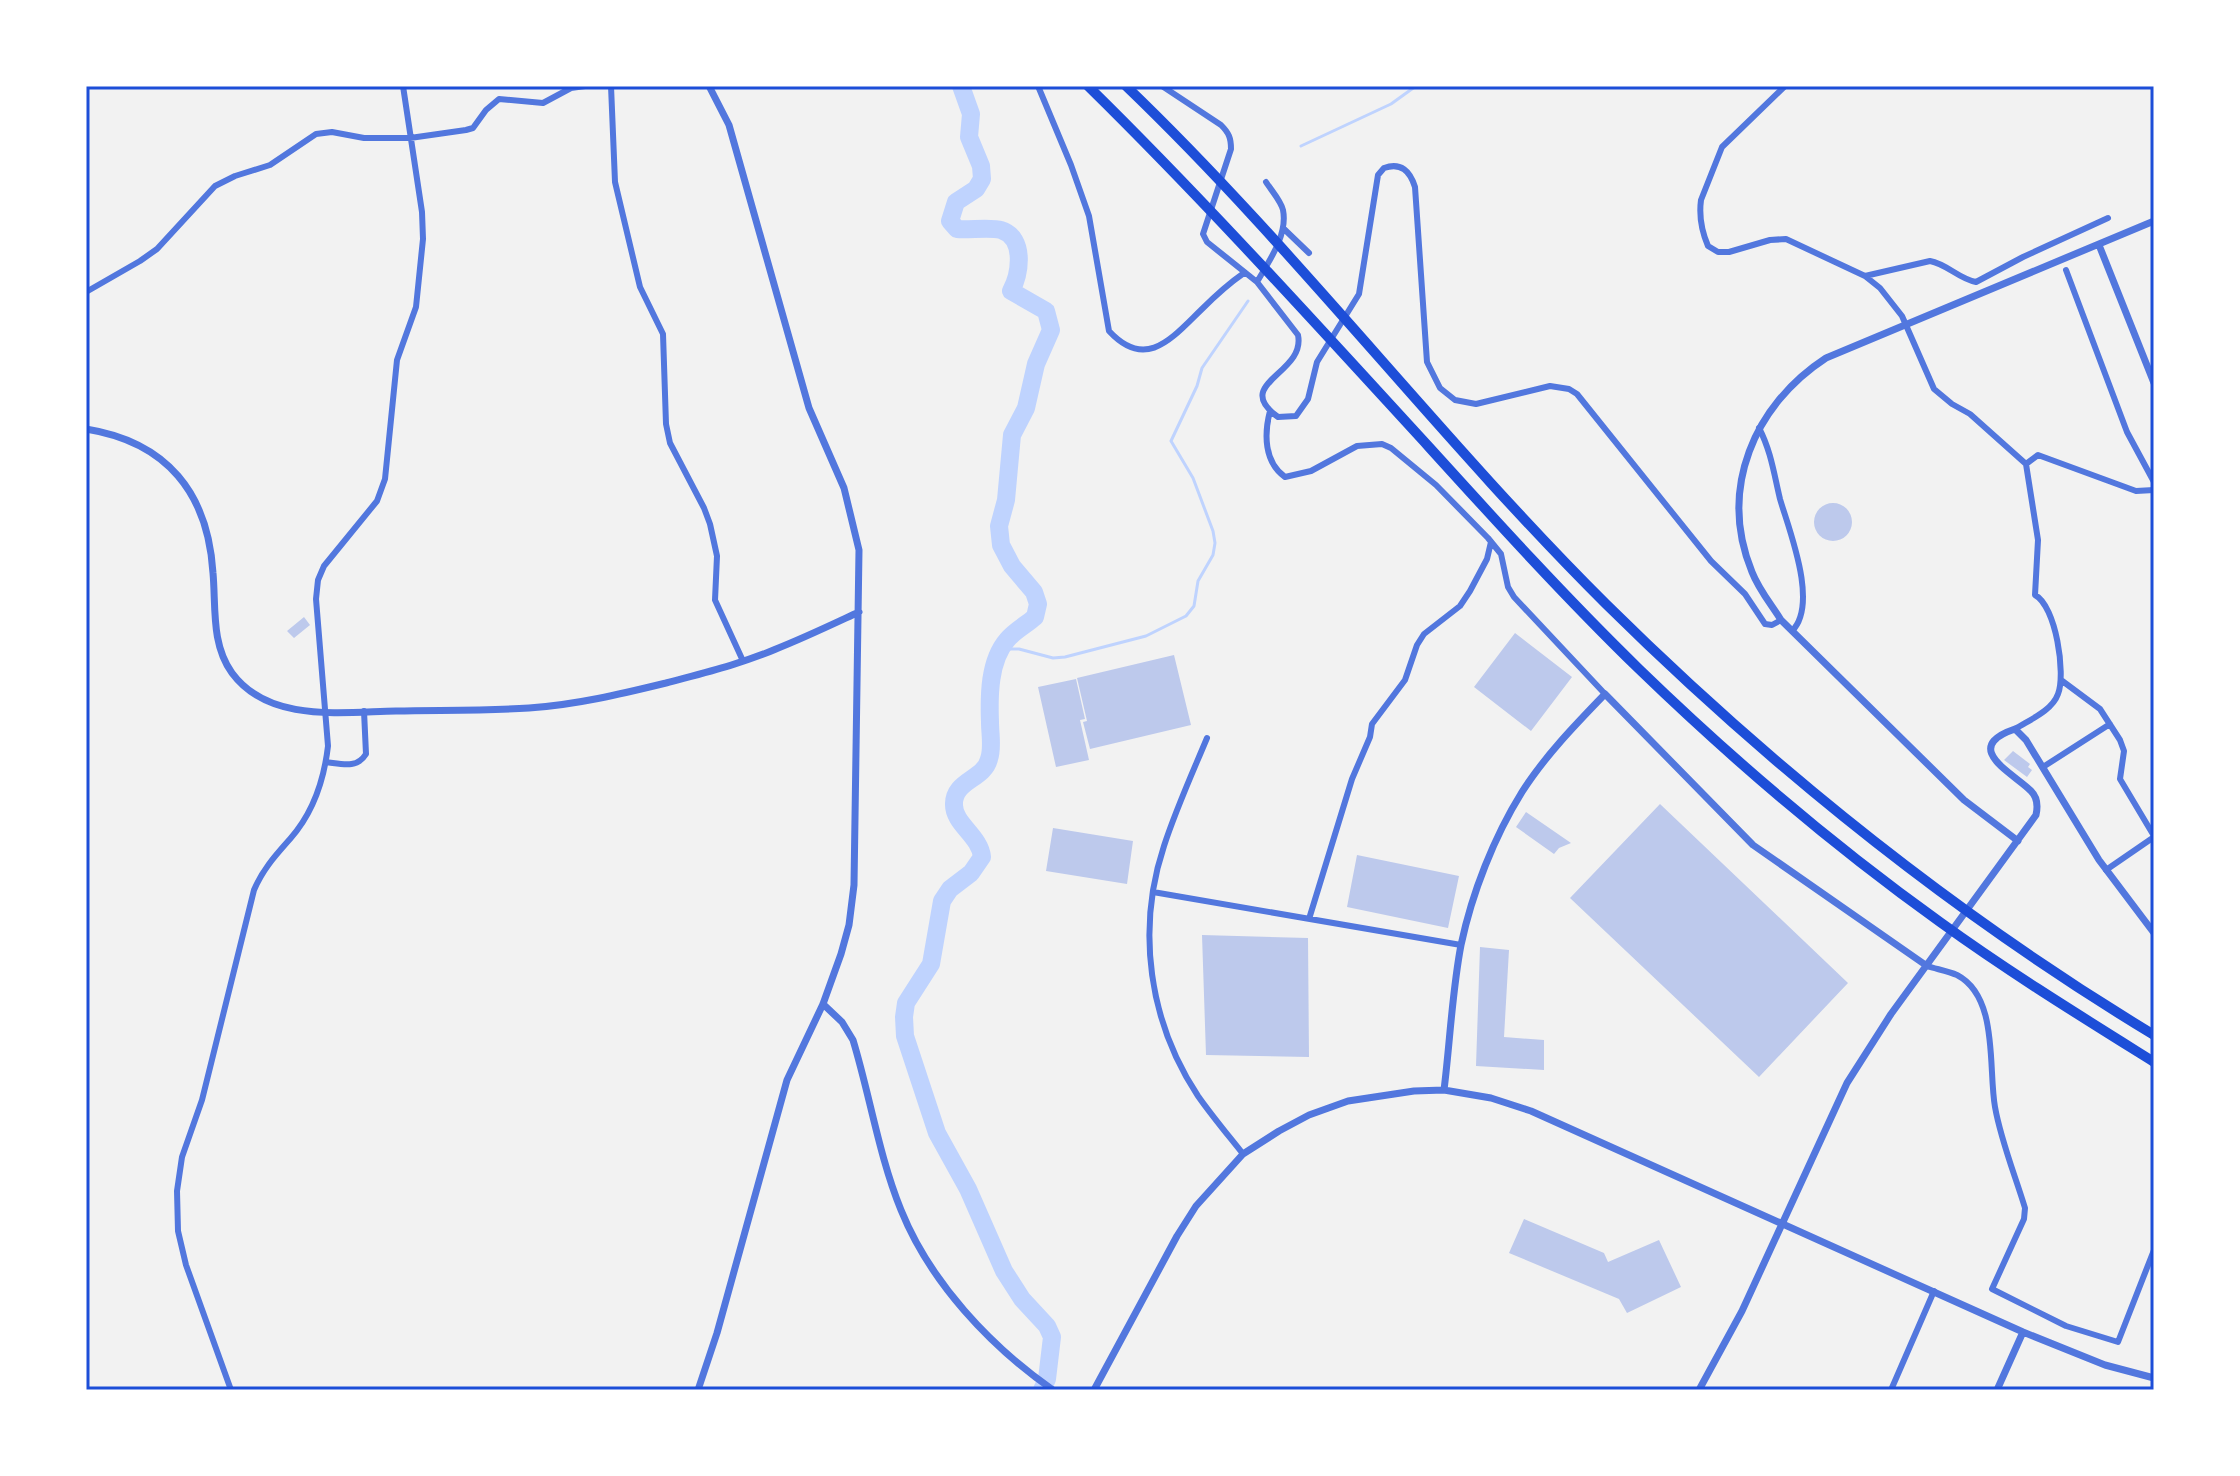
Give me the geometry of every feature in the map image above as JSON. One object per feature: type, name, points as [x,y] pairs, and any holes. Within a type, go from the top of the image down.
[{"type":"highway","points":[[1088,86],[1187,185],[1534,562],[1639,668],[1739,761],[1845,850],[1939,922],[2055,1001],[2154,1062]]},
{"type":"highway","points":[[1126,86],[1207,167],[1605,602],[1711,703],[1801,783],[1905,868],[1992,930],[2154,1035]]},
{"type":"street","points":[[231,1390],[186,1265],[178,1231],[180,1168],[202,1100],[254,890],[262,871],[292,838],[316,801],[326,762],[327,722],[316,599],[318,580],[324,566],[377,501],[385,479],[397,360],[416,307],[423,239],[422,212],[403,86]]},
{"type":"street","points":[[86,292],[157,249],[215,186],[270,165],[316,134],[332,132],[364,138],[410,138],[473,128],[499,99],[543,103],[571,88],[585,86]]},
{"type":"street","points":[[611,86],[615,182],[640,287],[663,334],[666,424],[670,443],[707,516],[717,556],[715,600],[743,661]]},
{"type":"street","points":[[698,1390],[717,1333],[787,1080],[823,1004],[849,925],[854,885],[859,612],[859,550],[852,511],[809,408],[729,125],[709,86]]},
{"type":"street","points":[[1038,86],[1089,216],[1109,331],[1118,341],[1150,350],[1163,345],[1221,290],[1244,273]]},
{"type":"street","points":[[1162,86],[1221,125],[1231,139],[1231,149],[1203,234],[1207,242],[1257,282],[1298,335],[1300,344],[1296,358],[1264,388],[1264,398],[1270,411],[1278,417],[1296,416],[1308,399],[1317,362],[1359,294],[1378,175],[1384,168],[1400,166],[1413,178],[1415,187],[1427,362],[1440,388],[1455,400],[1476,404],[1550,386],[1569,389],[1577,394],[1711,561],[1745,594],[1765,624],[1772,625],[1781,620]]},
{"type":"street","points":[[1699,1390],[1742,1311],[1847,1083],[1877,1034],[2036,815],[2037,799],[2032,791],[2000,767],[1992,752],[2000,734],[2015,729],[2050,706],[2058,695],[2061,680],[2053,616],[2041,598],[2035,595],[2038,540],[2026,464],[1970,414],[1934,389],[1906,323],[1880,288],[1865,276],[1786,239],[1770,240],[1729,252],[1718,252],[1708,246],[1700,209],[1722,147],[1785,86]]},
{"type":"street","points":[[1257,282],[1283,228],[1283,208],[1266,182]]},
{"type":"street","points":[[1976,282],[2108,218]]},
{"type":"street","points":[[2018,841],[1964,800],[1781,620],[1752,573],[1742,537],[1739,500],[1743,476],[1749,450],[1759,428],[1780,396],[1806,371],[1826,358],[2154,221]]},
{"type":"street","points":[[1283,228],[1309,253]]},
{"type":"street","points":[[2099,245],[2154,383]]},
{"type":"street","points":[[1865,276],[1930,261],[1976,282],[1980,292]]},
{"type":"street","points":[[2066,270],[2127,432],[2154,482]]},
{"type":"street","points":[[2058,285],[2069,280]]},
{"type":"street","points":[[1270,411],[1266,437],[1270,456],[1276,470],[1285,477],[1311,471],[1357,446],[1382,444],[1391,448],[1436,485],[1491,542],[1501,554],[1508,587],[1514,597],[1753,845],[1927,966],[1957,975],[1968,983],[1982,1007],[1989,1030],[1995,1107],[2025,1208],[2024,1219],[1992,1289],[2066,1326],[2118,1342],[2154,1250]]},
{"type":"street","points":[[1759,428],[1769,447],[1781,501],[1798,555],[1802,604],[1797,626],[1792,631]]},
{"type":"street","points":[[86,429],[106,432],[150,451],[188,487],[209,536],[218,645],[231,672],[248,690],[265,701],[286,708],[364,711],[530,708],[576,702],[650,687],[743,661],[859,612]]},
{"type":"street","points":[[2026,464],[2038,455],[2136,491],[2154,490]]},
{"type":"street","points":[[1309,919],[1372,724],[1405,680],[1424,634],[1460,606],[1470,591],[1487,559],[1491,542]]},
{"type":"street","points":[[2061,680],[2100,709],[2110,724],[2124,751],[2120,779],[2154,837],[2106,870]]},
{"type":"street","points":[[1444,1090],[1461,945],[1475,892],[1522,792],[1562,738],[1605,694]]},
{"type":"street","points":[[326,762],[349,765],[363,759],[366,754],[364,711]]},
{"type":"street","points":[[2043,767],[2110,724]]},
{"type":"street","points":[[2015,729],[2026,740],[2106,870],[2154,933]]},
{"type":"street","points":[[1207,738],[1163,847],[1149,918],[1149,957],[1157,1006],[1165,1031],[1198,1096],[1243,1154]]},
{"type":"street","points":[[1153,892],[1461,945]]},
{"type":"street","points":[[823,1004],[842,1022],[853,1040],[887,1170],[902,1212],[927,1260],[978,1325],[1025,1371],[1053,1390]]},
{"type":"street","points":[[1094,1390],[1177,1236],[1196,1206],[1243,1154],[1309,1115],[1348,1101],[1414,1091],[1444,1090],[1491,1098],[1531,1111],[2023,1332],[2105,1365],[2154,1378]]},
{"type":"street","points":[[1891,1390],[1934,1291]]},
{"type":"street","points":[[1997,1390],[2023,1332]]},
{"type":"building","points":[[1833,503],[1847,508],[1852,522],[1847,536],[1833,541],[1819,536],[1814,522],[1819,508]]},
{"type":"building","points":[[304,617],[310,625],[294,638],[287,631]]},
{"type":"building","points":[[1515,633],[1572,677],[1531,731],[1474,687]]},
{"type":"building","points":[[1174,655],[1191,725],[1090,749],[1077,678]]},
{"type":"building","points":[[1076,679],[1085,719],[1080,720],[1089,760],[1056,767],[1038,687]]},
{"type":"building","points":[[2013,751],[2030,764],[2028,767],[2032,770],[2027,777],[2004,760]]},
{"type":"building","points":[[1660,804],[1848,983],[1759,1077],[1570,898]]},
{"type":"building","points":[[1526,812],[1571,843],[1554,854],[1516,827]]},
{"type":"building","points":[[1053,828],[1133,841],[1127,884],[1046,871]]},
{"type":"building","points":[[1357,855],[1459,876],[1448,928],[1347,907]]},
{"type":"building","points":[[1202,935],[1308,938],[1309,1057],[1206,1055]]},
{"type":"building","points":[[1480,947],[1509,950],[1504,1037],[1544,1040],[1544,1070],[1476,1066]]},
{"type":"building","points":[[1524,1219],[1604,1253],[1608,1262],[1659,1240],[1681,1287],[1627,1313],[1619,1299],[1509,1253]]},
{"type":"waterway","points":[[961,86],[971,114],[969,137],[981,166],[982,179],[976,189],[956,202],[950,221],[957,229],[997,229],[1009,234],[1018,248],[1019,257],[1011,291],[1046,311],[1051,330],[1036,364],[1026,408],[1012,435],[1006,500],[999,526],[1001,545],[1012,566],[1034,592],[1038,604],[1035,617],[1010,637],[1001,648],[993,668],[989,759],[981,772],[958,790],[954,805],[958,818],[977,843],[982,857],[971,873],[950,889],[942,901],[931,964],[906,1003],[905,1036],[937,1133],[968,1189],[1004,1271],[1022,1299],[1047,1326],[1052,1337],[1047,1379],[1042,1390]]},
{"type":"waterway","points":[[1301,146],[1391,104],[1416,86]]},
{"type":"waterway","points":[[1001,649],[1019,649],[1053,658],[1065,657],[1146,636],[1186,616],[1194,606],[1198,581],[1213,555],[1215,543],[1193,478],[1171,441],[1197,386],[1202,368],[1248,301]]}]
